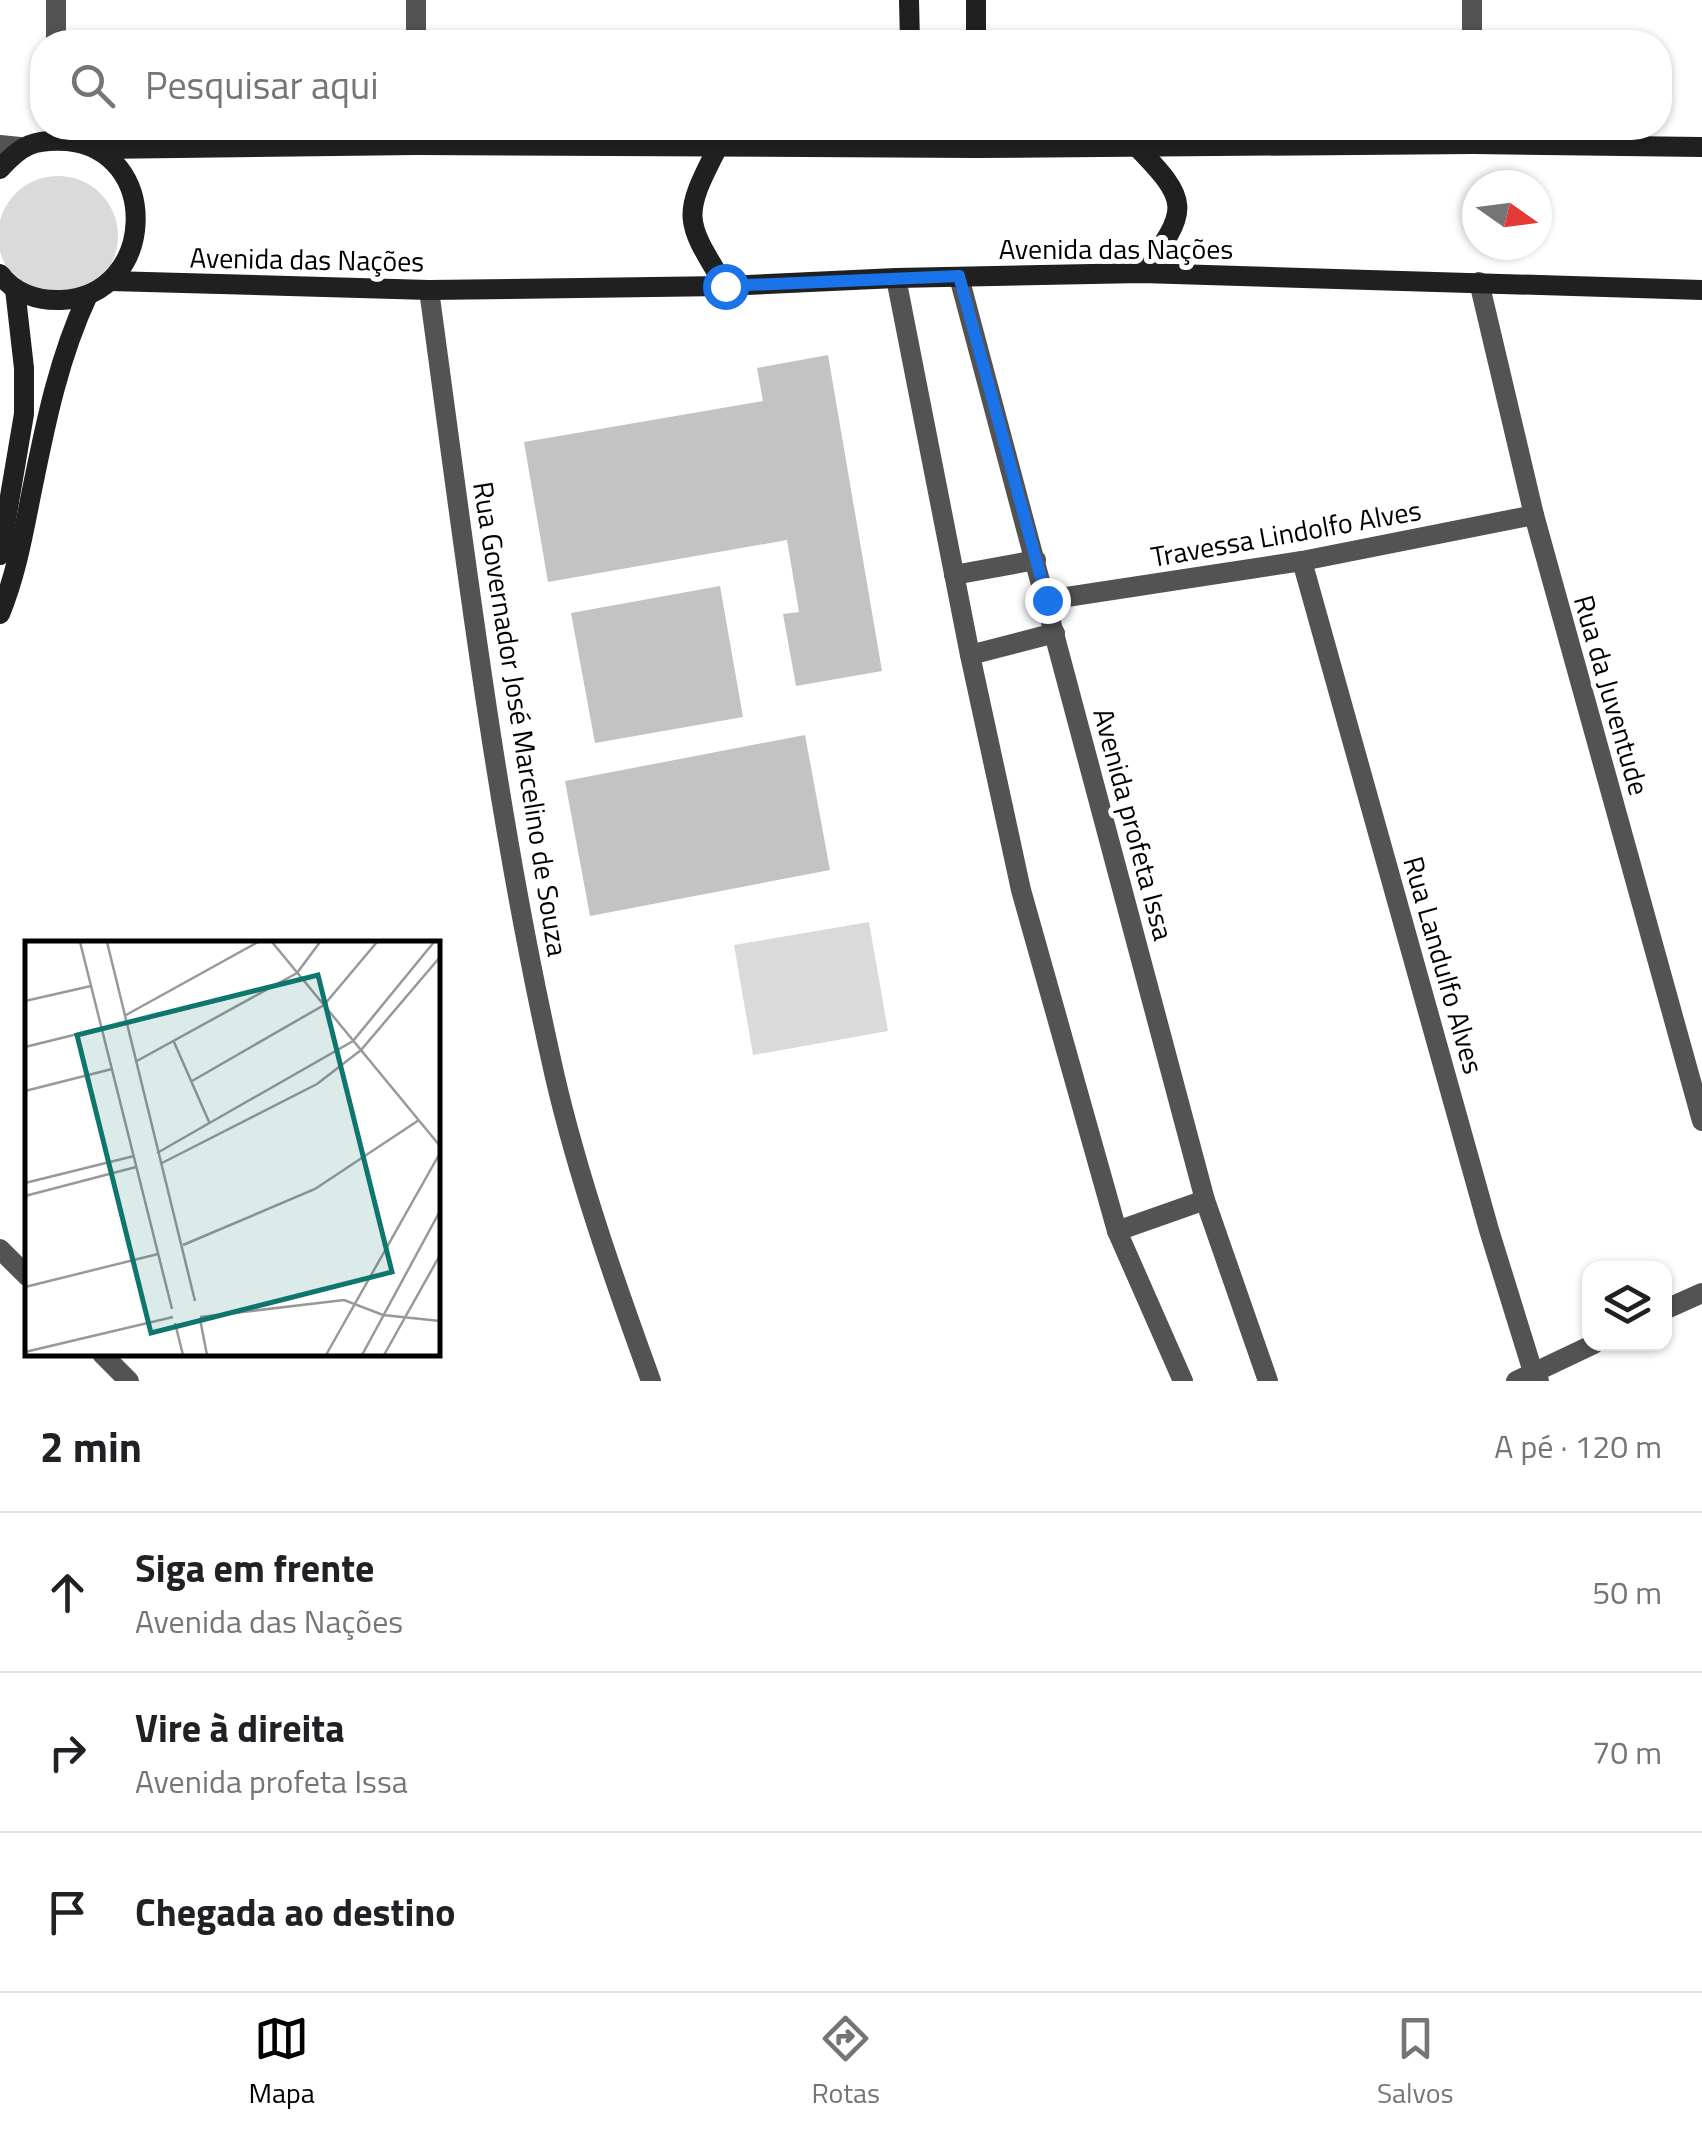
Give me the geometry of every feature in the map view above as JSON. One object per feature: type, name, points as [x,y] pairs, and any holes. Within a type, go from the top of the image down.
[{"type":"street","points":[[56,0],[56,30]]},
{"type":"street","points":[[416,0],[416,30]]},
{"type":"street","points":[[910,0],[910,30]]},
{"type":"street","points":[[976,0],[976,30]]},
{"type":"street","points":[[1472,0],[1472,30]]},
{"type":"street","points":[[73,140],[100,149],[319,140]]},
{"type":"street","points":[[526,140],[718,147],[853,140]]},
{"type":"street","points":[[1029,140],[1134,144],[1304,140]]},
{"type":"street","points":[[1549,140],[1702,148]]},
{"type":"street","points":[[1134,144],[1167,178],[1178,210],[1176,225],[1142,273]]},
{"type":"street","points":[[0,169],[10,146]]},
{"type":"street","points":[[718,147],[699,184],[692,224],[696,238],[725,286]]},
{"type":"street","points":[[5,282],[51,300],[88,295],[110,281],[129,257],[137,228],[134,197],[120,170],[100,149]]},
{"type":"street","name":"Avenida das Nações","points":[[110,281],[429,290],[725,286],[1142,273],[1702,290]]},
{"type":"street","name":"Avenida profeta Issa","points":[[959,276],[1205,1200],[1268,1381]]},
{"type":"street","points":[[896,278],[1021,890],[1118,1231],[1183,1381]]},
{"type":"street","points":[[0,556],[24,414],[24,368],[5,282]]},
{"type":"street","name":"Rua da Juventude","points":[[1479,282],[1534,515],[1702,1121]]},
{"type":"street","name":"Rua Governador José Marcelino de Souza","points":[[429,290],[510,856],[556,1080],[606,1250],[651,1381]]},
{"type":"street","points":[[0,614],[18,561],[54,385],[88,295]]},
{"type":"street","name":"Travessa Lindolfo Alves","points":[[1047,600],[1302,562],[1534,515]]},
{"type":"street","points":[[954,575],[1036,560]]},
{"type":"street","name":"Rua Landulfo Alves","points":[[1302,562],[1529,1378]]},
{"type":"street","points":[[970,655],[1055,632]]},
{"type":"street","points":[[1118,1231],[1205,1200]]},
{"type":"street","points":[[0,1250],[25,1275]]},
{"type":"street","points":[[1672,1306],[1702,1292]]},
{"type":"street","points":[[1529,1378],[1582,1350]]},
{"type":"street","points":[[104,1356],[129,1381]]},
{"type":"shaded area","points":[[46,177],[70,177],[91,186],[108,203],[117,224],[117,248],[108,269],[91,286],[70,295],[46,295],[25,286],[8,269],[-1,248],[-1,224],[8,203],[25,186]]},
{"type":"shaded area","points":[[869,922],[888,1031],[753,1055],[734,945]]},
{"type":"building","points":[[828,355],[882,671],[796,686],[783,614],[799,612],[787,540],[548,582],[524,442],[763,401],[757,368]]},
{"type":"building","points":[[720,586],[743,717],[595,743],[571,613]]},
{"type":"building","points":[[805,735],[830,870],[590,916],[565,781]]},
{"type":"route","points":[[725,286],[959,276],[1047,600]]}]
